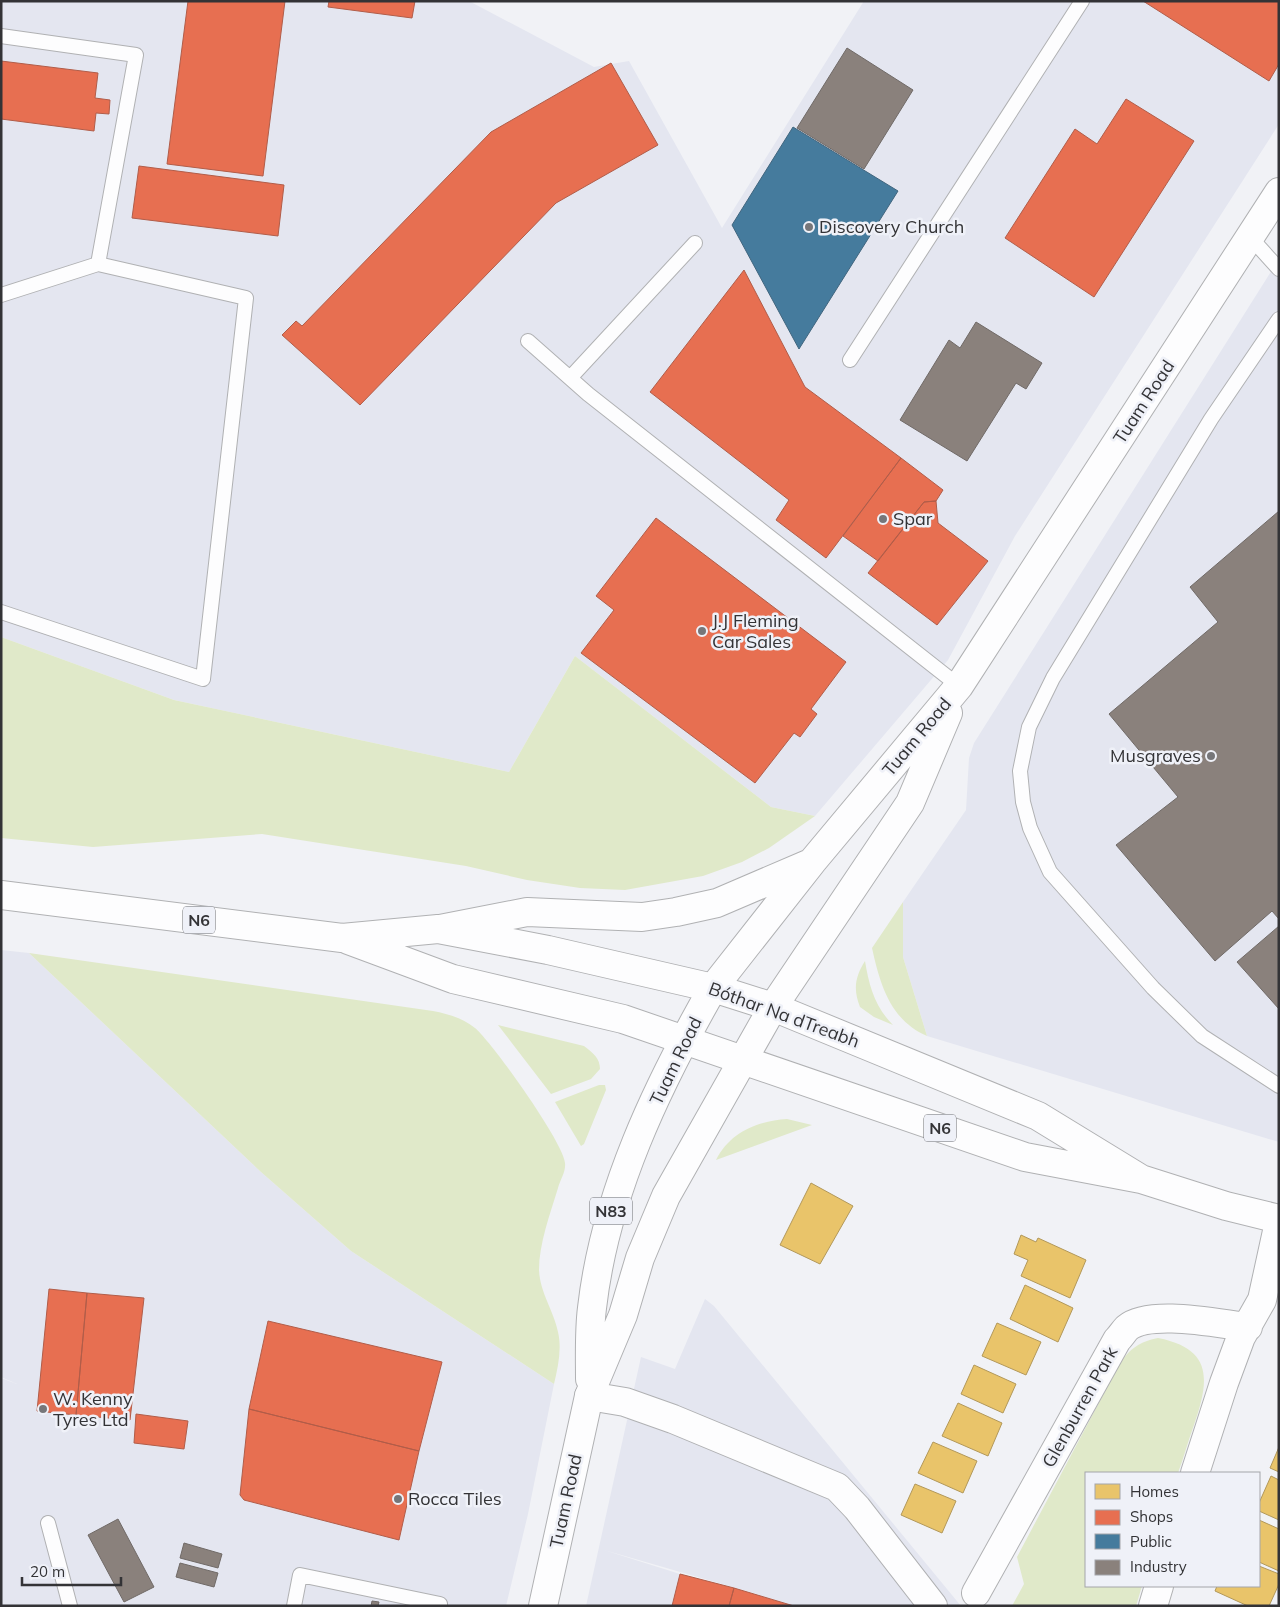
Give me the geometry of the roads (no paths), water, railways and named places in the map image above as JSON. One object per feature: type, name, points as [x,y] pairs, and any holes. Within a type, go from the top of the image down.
[{"type":"main road","name":"Tuam Road","points":[[543,1606],[589,1396],[592,1308],[610,1214],[644,1126],[684,1039],[714,988],[812,862],[959,686],[1279,192]]},
{"type":"main road","name":"Tuam Road","points":[[589,1396],[623,1315],[640,1258],[666,1196],[773,1007],[910,803],[959,686]]},
{"type":"main road","points":[[438,929],[527,912],[642,917],[676,912],[717,903],[812,862]]},
{"type":"main road","name":"Bóthar Na dTreabh","points":[[1,895],[342,938],[438,929],[548,950],[714,988],[773,1007],[1038,1116],[1141,1179]]},
{"type":"main road","name":"Bóthar Na dTreabh","points":[[342,938],[453,979],[623,1019],[1026,1157],[1141,1179],[1279,1221]]},
{"type":"main road","points":[[1195,1472],[1241,1337],[1248,1327],[1270,1306],[1279,1221]]},
{"type":"main road","name":"Glenburren Park","points":[[976,1594],[1118,1340],[1128,1328],[1144,1321],[1176,1319],[1248,1327]]},
{"type":"main road","points":[[589,1396],[625,1402],[673,1419],[837,1487],[857,1508],[932,1606]]},
{"type":"main road","points":[[1153,1606],[1159,1587]]},
{"type":"lane","points":[[850,360],[1082,1]]},
{"type":"lane","points":[[1,36],[136,55],[98,264]]},
{"type":"lane","points":[[1250,237],[1279,269]]},
{"type":"lane","points":[[570,378],[694,243]]},
{"type":"lane","points":[[1,295],[98,264],[246,298],[203,679],[1,612]]},
{"type":"lane","points":[[1279,319],[1211,419],[1052,678],[1029,727],[1020,771],[1030,828],[1050,872],[1153,988],[1202,1036],[1279,1086]]},
{"type":"lane","points":[[528,341],[570,378],[959,686]]},
{"type":"lane","points":[[48,1523],[70,1606]]},
{"type":"lane","points":[[294,1606],[300,1574],[440,1604]]},
{"type":"place","name":"Discovery Church","points":[[809,227]]},
{"type":"place","name":"Spar","points":[[883,519]]},
{"type":"place","name":"J.J Fleming Car Sales","points":[[702,631]]},
{"type":"place","name":"Musgraves","points":[[1211,756]]},
{"type":"place","name":"W. Kenny Tyres Ltd","points":[[43,1409]]},
{"type":"place","name":"Rocca Tiles","points":[[398,1499]]}]
